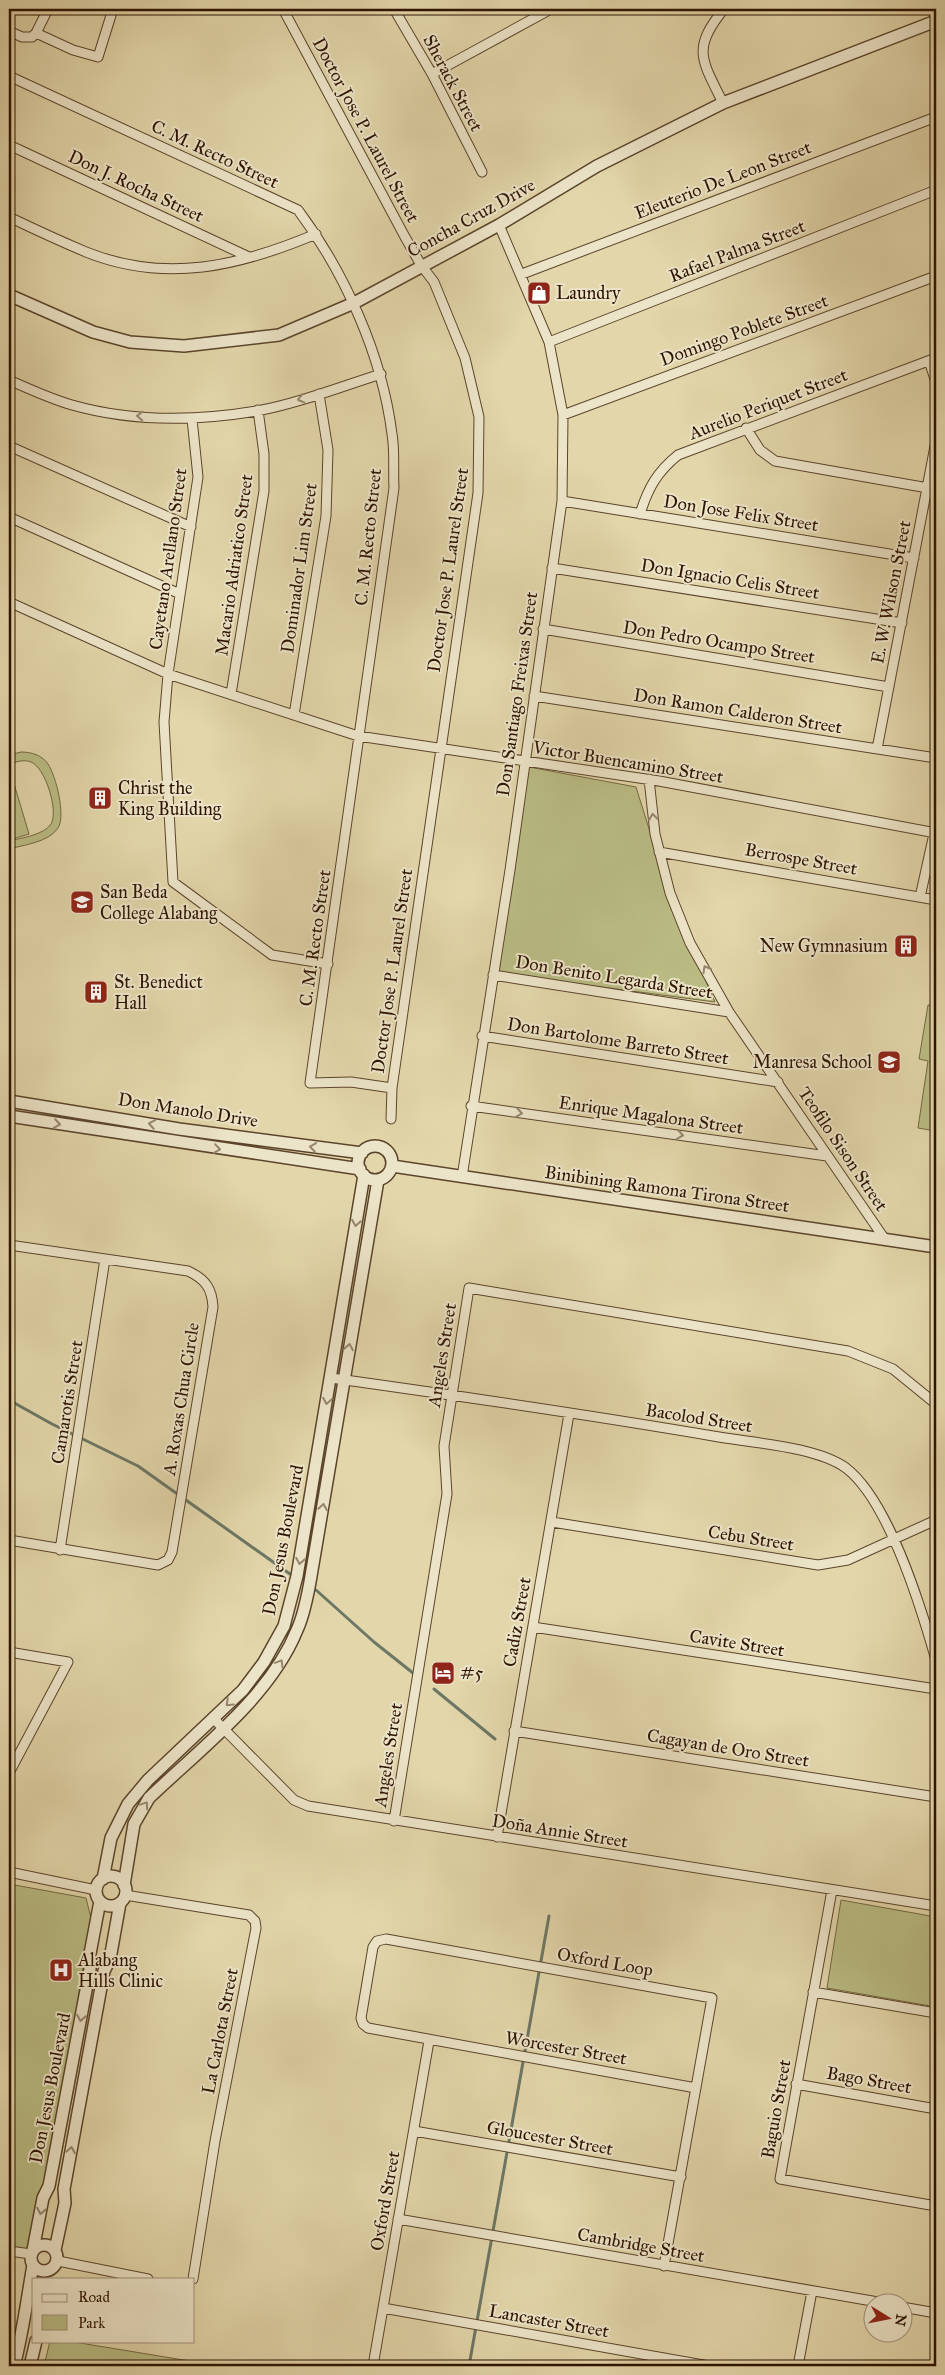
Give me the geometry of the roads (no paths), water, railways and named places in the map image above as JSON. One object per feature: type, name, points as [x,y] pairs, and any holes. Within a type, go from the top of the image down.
[{"type":"street","points":[[9,31],[26,38],[36,33],[48,9]]},
{"type":"street","points":[[36,33],[73,50],[98,57],[113,9]]},
{"type":"street","name":"Doctor Jose P. Laurel Street","points":[[283,9],[421,265],[434,282],[465,358],[479,417],[478,493],[439,749],[392,1088],[391,1119]]},
{"type":"street","name":"Sherack Street","points":[[394,9],[432,74],[482,172]]},
{"type":"street","points":[[432,74],[551,9]]},
{"type":"street","points":[[723,103],[709,75],[701,50],[710,26],[724,9]]},
{"type":"street","name":"Concha Cruz Drive","points":[[9,295],[93,332],[130,342],[184,346],[279,335],[354,303],[421,265],[499,225],[597,166],[723,103],[936,21]]},
{"type":"street","name":"C. M. Recto Street","points":[[9,76],[298,210],[316,234],[354,303],[381,374],[393,435],[394,488],[310,1083],[351,1082],[392,1088]]},
{"type":"street","name":"Eleuterio De Leon Street","points":[[522,274],[936,117]]},
{"type":"street","name":"Don J. Rocha Street","points":[[9,145],[250,257]]},
{"type":"street","name":"Rafael Palma Street","points":[[549,342],[936,190]]},
{"type":"street","points":[[9,217],[87,252],[132,265],[173,270],[204,268],[250,257],[278,249],[316,234]]},
{"type":"street","name":"Don Santiago Freixas Street","points":[[462,1177],[562,501],[563,415],[549,342],[522,274],[499,225]]},
{"type":"street","name":"Domingo Poblete Street","points":[[563,415],[936,276]]},
{"type":"street","points":[[933,359],[936,382]]},
{"type":"street","name":"Aurelio Periquet Street","points":[[640,514],[654,478],[663,466],[678,455],[933,359]]},
{"type":"street","points":[[9,380],[72,405],[128,415],[192,419],[258,410],[319,394],[381,374]]},
{"type":"street","name":"Dominador Lim Street","points":[[294,715],[326,516],[328,450],[319,394]]},
{"type":"street","name":"Macario Adriatico Street","points":[[231,694],[264,491],[264,454],[258,410]]},
{"type":"street","name":"Cayetano Arellano Street","points":[[192,419],[198,477],[168,674],[164,722],[173,882],[272,955],[328,964]]},
{"type":"street","points":[[746,428],[760,450],[775,461],[928,488]]},
{"type":"street","name":"E. W. Wilson Street","points":[[877,749],[936,440]]},
{"type":"street","points":[[9,446],[190,527]]},
{"type":"street","name":"Don Jose Felix Street","points":[[562,501],[914,558]]},
{"type":"street","points":[[9,517],[180,594]]},
{"type":"street","name":"Don Ignacio Celis Street","points":[[552,568],[902,623]]},
{"type":"street","name":"Victor Buencamino Street","points":[[9,602],[168,674],[358,736],[649,780],[936,830]]},
{"type":"street","name":"Don Pedro Ocampo Street","points":[[543,629],[889,686]]},
{"type":"street","name":"Don Ramon Calderon Street","points":[[534,696],[936,758]]},
{"type":"street","name":"Teofilo Sison Street","points":[[649,780],[655,834],[670,893],[683,928],[729,1012],[884,1238]]},
{"type":"street","points":[[920,897],[936,830]]},
{"type":"street","name":"Berrospe Street","points":[[660,852],[936,900]]},
{"type":"street","name":"Don Benito Legarda Street","points":[[493,974],[729,1012]]},
{"type":"street","name":"Don Bartolome Barreto Street","points":[[482,1036],[778,1082]]},
{"type":"street","name":"Don Manolo Drive","points":[[9,1102],[362,1153]]},
{"type":"street","name":"Enrique Magalona Street","points":[[471,1106],[827,1156]]},
{"type":"street","points":[[98,1131],[102,1115]]},
{"type":"street","name":"Don Manolo Drive","points":[[9,1116],[362,1172]]},
{"type":"street","points":[[378,1146],[386,1150],[392,1157],[392,1166],[389,1173],[378,1180],[362,1172],[359,1161],[362,1153],[369,1147],[378,1146]]},
{"type":"street","name":"Binibining Ramona Tirona Street","points":[[392,1166],[884,1238],[936,1248]]},
{"type":"street","name":"Don Jesus Boulevard","points":[[14,2366],[28,2334],[23,2322],[32,2256],[44,2198],[49,2186],[90,1969],[89,1959],[100,1890],[111,1838],[136,1792],[243,1690],[264,1662],[284,1626],[297,1576],[331,1378],[362,1172]]},
{"type":"street","name":"Don Jesus Boulevard","points":[[54,2264],[65,2203],[64,2189],[104,1971],[110,1959],[123,1894],[134,1824],[149,1798],[253,1700],[290,1647],[304,1613],[378,1180]]},
{"type":"street","name":"A. Roxas Chua Circle","points":[[9,1245],[188,1271],[201,1277],[209,1287],[213,1307],[172,1552],[168,1560],[158,1565],[9,1540]]},
{"type":"street","name":"Camarotis Street","points":[[60,1550],[105,1259]]},
{"type":"street","name":"Angeles Street","points":[[394,1821],[447,1494],[447,1477],[443,1456],[469,1288],[848,1350],[893,1369],[936,1404]]},
{"type":"street","name":"Bacolod Street","points":[[331,1378],[820,1454],[845,1467],[864,1484],[877,1503],[926,1622],[936,1660]]},
{"type":"street","name":"Cadiz Street","points":[[496,1837],[570,1414]]},
{"type":"street","name":"Cebu Street","points":[[552,1522],[818,1565],[848,1560],[936,1520]]},
{"type":"street","name":"Cavite Street","points":[[533,1627],[936,1689]]},
{"type":"street","points":[[9,1652],[68,1662],[12,1759],[9,1773]]},
{"type":"street","name":"Doña Annie Street","points":[[213,1718],[300,1804],[394,1821],[936,1906]]},
{"type":"street","name":"Cagayan de Oro Street","points":[[514,1731],[936,1797]]},
{"type":"street","points":[[120,1819],[134,1824]]},
{"type":"street","points":[[9,1872],[100,1890],[112,1906],[123,1894],[115,1877],[100,1890]]},
{"type":"street","name":"Baguio Street","points":[[832,1890],[780,2178],[936,2206]]},
{"type":"street","name":"La Carlota Street","points":[[123,1894],[249,1915],[255,1921],[256,1928],[215,2141],[193,2278]]},
{"type":"street","name":"Oxford Loop","points":[[429,2041],[368,2028],[363,2024],[361,2018],[373,1947],[377,1941],[386,1939],[712,1998],[664,2266]]},
{"type":"street","points":[[90,1969],[104,1971]]},
{"type":"street","points":[[813,1992],[936,2013]]},
{"type":"street","name":"Worcester Street","points":[[429,2041],[696,2088]]},
{"type":"street","name":"Oxford Street","points":[[373,2366],[429,2041]]},
{"type":"street","name":"Bago Street","points":[[796,2084],[936,2108]]},
{"type":"street","name":"Gloucester Street","points":[[414,2131],[681,2177]]},
{"type":"street","points":[[49,2186],[64,2189]]},
{"type":"street","name":"Cambridge Street","points":[[398,2219],[862,2299]]},
{"type":"street","points":[[32,2256],[44,2244],[54,2264]]},
{"type":"street","points":[[9,2251],[32,2256],[42,2271],[54,2264],[142,2278]]},
{"type":"street","points":[[798,2366],[812,2291]]},
{"type":"street","name":"Lancaster Street","points":[[383,2308],[709,2366]]},
{"type":"street","points":[[912,2309],[936,2313]]},
{"type":"street","points":[[30,2366],[36,2342]]},
{"type":"waterway","points":[[9,1400],[52,1424],[138,1466],[290,1574]]},
{"type":"waterway","points":[[316,1590],[374,1642],[413,1673]]},
{"type":"waterway","points":[[434,1689],[495,1739]]},
{"type":"waterway","points":[[469,2366],[549,1916]]},
{"type":"place","name":"Laundry","points":[[539,293]]},
{"type":"place","name":"Christ the King Building","points":[[100,798]]},
{"type":"place","name":"San Beda College Alabang","points":[[82,902]]},
{"type":"place","name":"New Gymnasium","points":[[906,946]]},
{"type":"place","name":"St. Benedict Hall","points":[[96,992]]},
{"type":"place","name":"Manresa School","points":[[889,1062]]},
{"type":"place","name":"#5","points":[[443,1673]]},
{"type":"place","name":"Alabang Hills Clinic","points":[[61,1970]]}]
